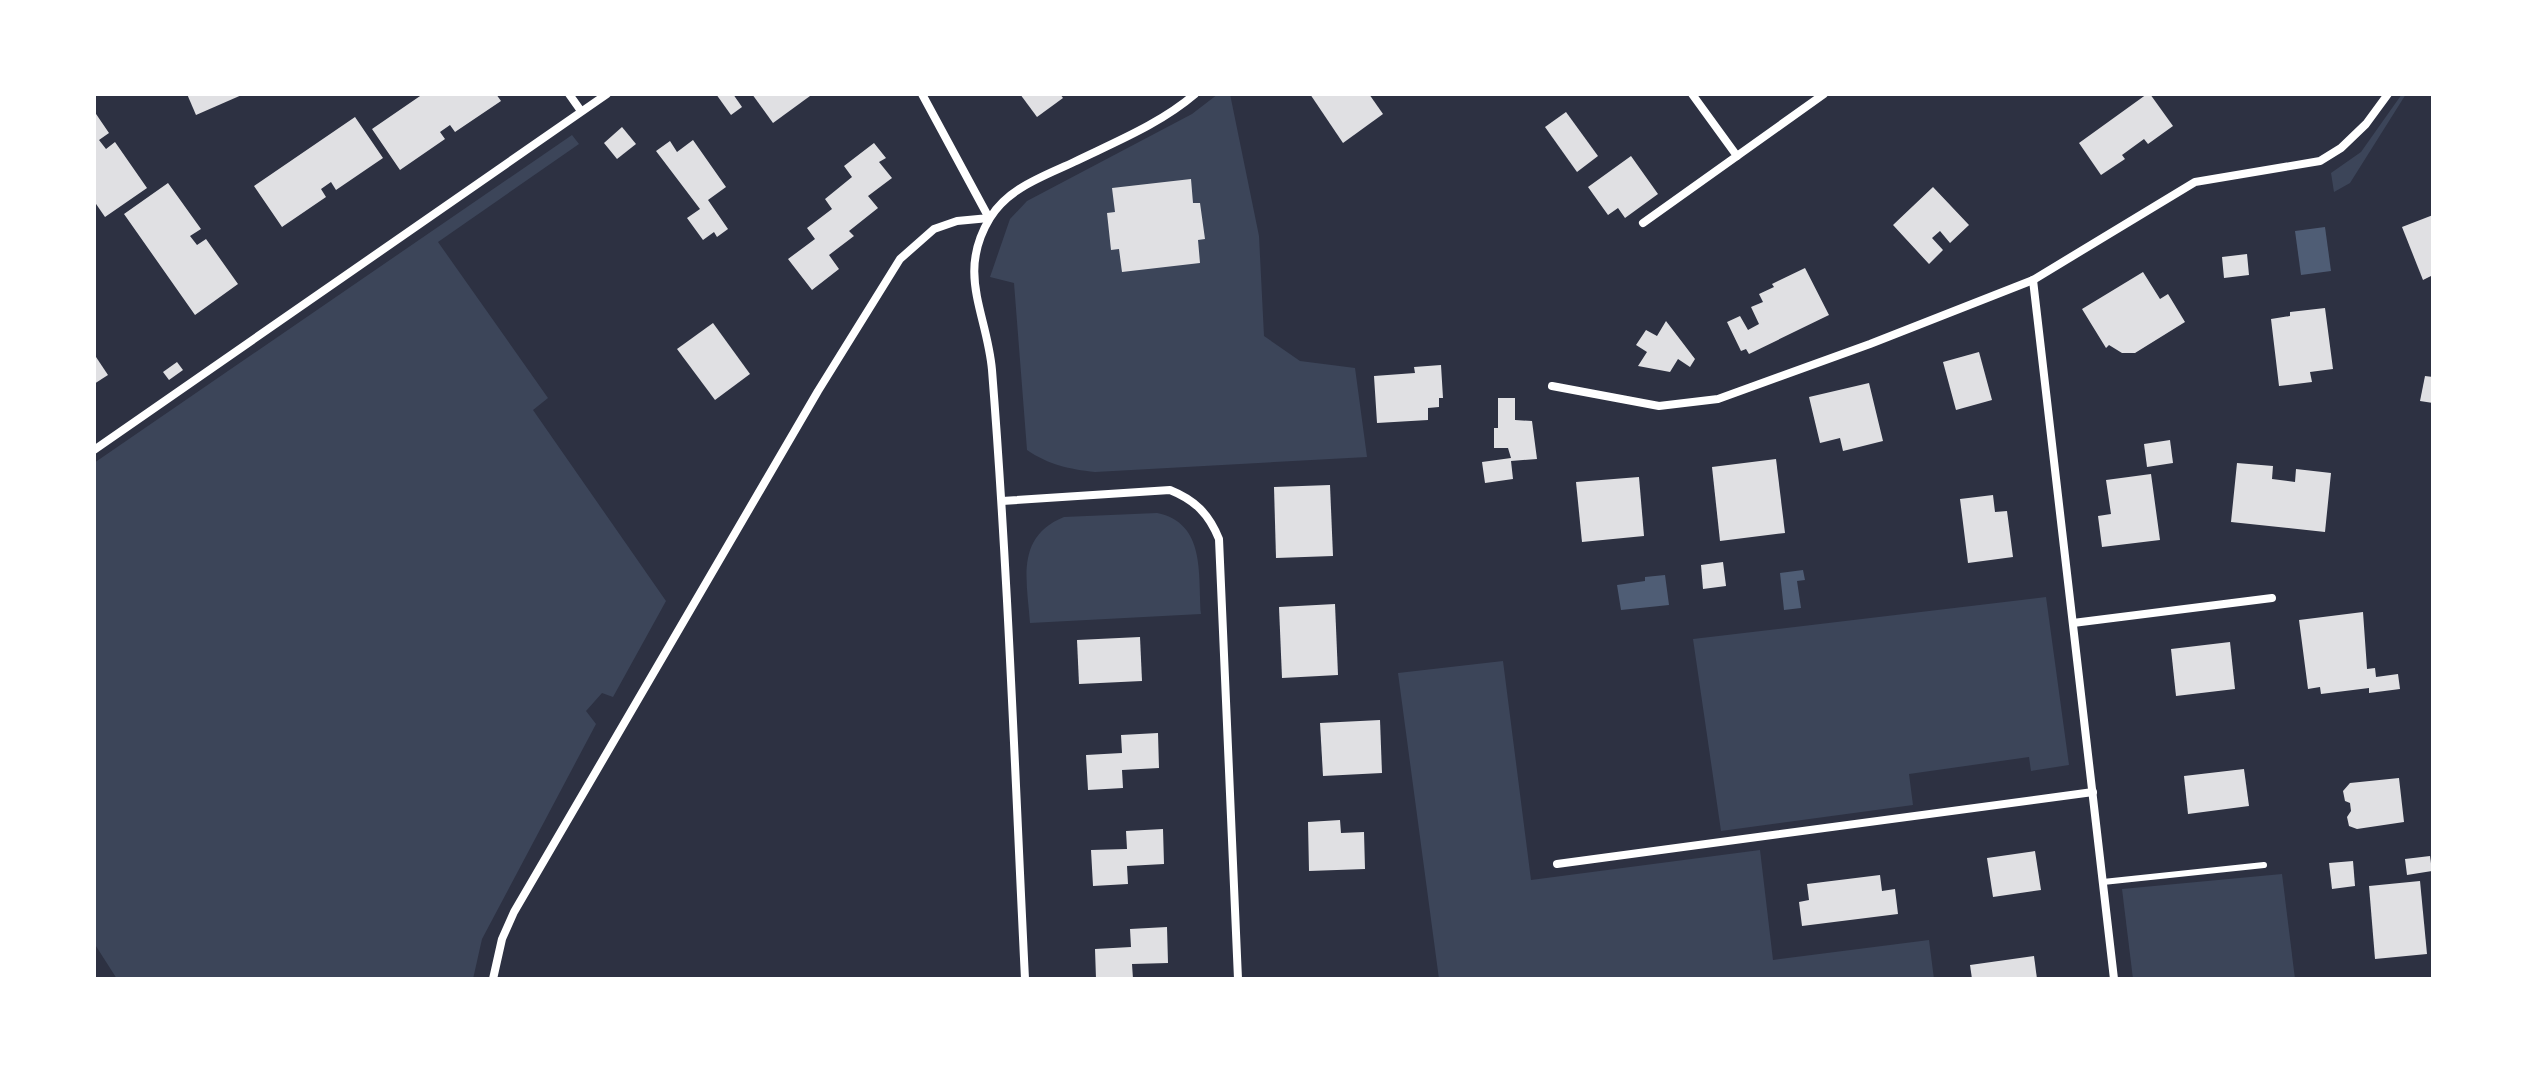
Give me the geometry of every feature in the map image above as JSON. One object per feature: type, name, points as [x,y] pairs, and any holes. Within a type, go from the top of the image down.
[{"type":"street","points":[[569,94],[581,111]]},
{"type":"street","points":[[94,450],[607,94]]},
{"type":"street","points":[[922,94],[989,218]]},
{"type":"street","points":[[1025,979],[1002,501],[991,364],[973,275],[976,247],[999,204],[1022,186],[1121,139],[1181,106],[1195,94]]},
{"type":"street","points":[[1692,94],[1737,156]]},
{"type":"street","points":[[1643,223],[1824,94]]},
{"type":"street","points":[[1552,386],[1659,406],[1718,399],[2033,280],[2195,182],[2320,161],[2341,148],[2366,124],[2388,94]]},
{"type":"street","points":[[493,979],[502,939],[514,912],[810,404],[900,259],[934,229],[957,221],[989,218]]},
{"type":"street","points":[[2033,280],[2114,979]]},
{"type":"street","points":[[1002,501],[1170,490],[1187,497],[1211,521],[1219,539],[1238,979]]},
{"type":"street","points":[[2073,623],[2272,598]]},
{"type":"street","points":[[1557,864],[2093,792]]},
{"type":"lane","points":[[2103,882],[2264,865]]},
{"type":"shaded area","points":[[1218,94],[1230,94],[1259,236],[1264,336],[1300,361],[1355,368],[1367,457],[1095,472],[1051,463],[1027,450],[1014,283],[990,277],[1010,219],[1027,201],[1192,114]]},
{"type":"shaded area","points":[[2402,94],[2406,94],[2350,183],[2334,192],[2331,173],[2361,152]]},
{"type":"shaded area","points":[[572,135],[579,144],[438,242],[548,398],[533,410],[666,601],[613,697],[602,693],[586,711],[596,724],[482,939],[473,979],[117,979],[94,943],[94,463]]},
{"type":"shaded area","points":[[2325,227],[2331,271],[2301,275],[2295,231]]},
{"type":"shaded area","points":[[1157,513],[1184,527],[1192,539],[1199,567],[1201,614],[1030,623],[1028,561],[1031,548],[1048,526],[1064,517]]},
{"type":"shaded area","points":[[1803,570],[1805,580],[1797,581],[1801,608],[1784,610],[1780,573]]},
{"type":"shaded area","points":[[1665,575],[1669,605],[1621,610],[1617,585]]},
{"type":"shaded area","points":[[2046,597],[2069,765],[2031,771],[2029,757],[1909,774],[1913,805],[1721,831],[1693,639]]},
{"type":"shaded area","points":[[1503,661],[1531,880],[1760,850],[1773,960],[1929,940],[1934,979],[1439,979],[1398,673]]},
{"type":"shaded area","points":[[2282,874],[2295,979],[2133,979],[2122,889]]},
{"type":"building","points":[[187,94],[244,94],[196,115]]},
{"type":"building","points":[[423,94],[496,94],[501,101],[455,132],[450,125],[440,132],[445,139],[400,170],[372,129]]},
{"type":"building","points":[[716,94],[733,94],[742,107],[731,115]]},
{"type":"building","points":[[752,94],[808,94],[810,96],[773,123]]},
{"type":"building","points":[[1020,94],[1060,94],[1063,98],[1037,117]]},
{"type":"building","points":[[1310,94],[1369,94],[1383,114],[1343,143]]},
{"type":"building","points":[[2147,94],[2173,126],[2148,144],[2144,139],[2122,155],[2125,159],[2101,175],[2079,143]]},
{"type":"building","points":[[94,111],[109,133],[99,140],[106,149],[115,142],[147,188],[105,217],[94,201]]},
{"type":"building","points":[[1566,112],[1598,156],[1577,172],[1545,127]]},
{"type":"building","points":[[355,117],[383,158],[336,190],[331,182],[321,189],[326,197],[282,227],[254,186]]},
{"type":"building","points":[[622,127],[636,144],[617,159],[604,143]]},
{"type":"building","points":[[693,140],[726,187],[708,200],[728,229],[717,237],[714,232],[703,240],[687,218],[700,209],[656,151],[670,141],[677,152]]},
{"type":"building","points":[[874,143],[886,158],[879,162],[892,178],[868,196],[878,208],[849,231],[854,236],[829,255],[839,269],[812,290],[788,259],[815,239],[807,228],[832,209],[825,199],[852,177],[844,166]]},
{"type":"building","points":[[1631,156],[1658,194],[1625,218],[1618,208],[1608,215],[1588,187]]},
{"type":"building","points":[[1191,179],[1193,203],[1200,203],[1205,239],[1198,240],[1200,263],[1122,272],[1119,249],[1111,250],[1107,213],[1115,212],[1112,188]]},
{"type":"building","points":[[168,183],[201,229],[190,236],[197,245],[206,239],[238,284],[195,315],[124,214]]},
{"type":"building","points":[[1933,187],[1969,225],[1950,243],[1940,231],[1932,238],[1943,250],[1929,264],[1893,225]]},
{"type":"building","points":[[2433,215],[2433,275],[2423,280],[2402,227]]},
{"type":"building","points":[[2247,254],[2249,275],[2224,278],[2222,257]]},
{"type":"building","points":[[1805,268],[1829,315],[1749,354],[1746,349],[1741,351],[1727,322],[1740,316],[1748,330],[1759,324],[1751,307],[1763,302],[1759,294]]},
{"type":"building","points":[[2143,272],[2160,299],[2168,294],[2185,322],[2135,353],[2122,353],[2109,345],[2106,348],[2082,309]]},
{"type":"building","points":[[2325,308],[2333,369],[2310,372],[2312,382],[2279,386],[2271,319],[2290,316],[2290,312]]},
{"type":"building","points":[[1666,321],[1695,359],[1690,367],[1678,359],[1670,372],[1638,366],[1647,352],[1636,345],[1646,330],[1657,336]]},
{"type":"building","points":[[713,323],[750,374],[715,400],[677,349]]},
{"type":"building","points":[[1979,352],[1992,400],[1956,410],[1943,362]]},
{"type":"building","points":[[94,354],[108,375],[94,384]]},
{"type":"building","points":[[177,362],[183,370],[169,380],[163,372]]},
{"type":"building","points":[[1441,365],[1443,398],[1439,398],[1439,407],[1428,408],[1428,420],[1377,423],[1374,376],[1415,373],[1414,367]]},
{"type":"building","points":[[2425,376],[2433,377],[2433,403],[2420,401]]},
{"type":"building","points":[[1869,383],[1883,441],[1843,451],[1840,438],[1820,443],[1809,397]]},
{"type":"building","points":[[1498,398],[1515,398],[1515,420],[1532,421],[1537,459],[1511,461],[1513,479],[1485,483],[1482,462],[1511,458],[1508,448],[1494,448]]},
{"type":"building","points":[[2170,440],[2173,463],[2147,467],[2144,444]]},
{"type":"building","points":[[1776,459],[1785,533],[1720,541],[1712,467]]},
{"type":"building","points":[[2237,463],[2273,466],[2272,479],[2295,482],[2296,469],[2331,473],[2325,532],[2231,522]]},
{"type":"building","points":[[2151,474],[2160,540],[2102,547],[2098,516],[2111,514],[2106,480]]},
{"type":"building","points":[[1639,477],[1644,536],[1582,542],[1576,482]]},
{"type":"building","points":[[1330,485],[1333,556],[1276,558],[1274,487]]},
{"type":"building","points":[[1993,495],[1995,512],[2007,511],[2013,557],[1968,563],[1960,499]]},
{"type":"building","points":[[1723,562],[1726,586],[1703,589],[1701,565]]},
{"type":"building","points":[[1335,604],[1338,675],[1282,678],[1279,607]]},
{"type":"building","points":[[2363,612],[2367,669],[2375,668],[2376,677],[2398,674],[2400,689],[2369,693],[2369,688],[2321,694],[2320,687],[2308,689],[2299,620]]},
{"type":"building","points":[[1140,637],[1142,681],[1079,684],[1077,640]]},
{"type":"building","points":[[2230,642],[2235,689],[2176,696],[2171,649]]},
{"type":"building","points":[[1380,720],[1382,773],[1323,776],[1320,723]]},
{"type":"building","points":[[1158,733],[1159,768],[1122,770],[1123,788],[1088,790],[1086,755],[1122,753],[1121,735]]},
{"type":"building","points":[[2244,769],[2249,806],[2188,814],[2184,776]]},
{"type":"building","points":[[2399,778],[2404,822],[2357,829],[2349,826],[2350,803],[2345,801],[2343,791],[2350,783]]},
{"type":"building","points":[[1340,820],[1341,833],[1364,832],[1365,869],[1309,871],[1308,822]]},
{"type":"building","points":[[1163,829],[1164,864],[1127,866],[1128,884],[1093,886],[1091,850],[1127,849],[1126,831]]},
{"type":"building","points":[[2035,851],[2041,890],[1993,897],[1987,858]]},
{"type":"building","points":[[2430,856],[2432,871],[2407,875],[2405,859]]},
{"type":"building","points":[[2353,861],[2355,886],[2332,889],[2329,863]]},
{"type":"building","points":[[1880,875],[1882,891],[1895,889],[1898,914],[1802,926],[1799,902],[1809,900],[1807,884]]},
{"type":"building","points":[[2420,881],[2427,954],[2375,959],[2369,886]]},
{"type":"building","points":[[1167,927],[1168,963],[1132,964],[1133,979],[1096,979],[1095,949],[1131,947],[1130,929]]},
{"type":"building","points":[[2034,956],[2037,979],[1972,979],[1970,965]]}]
